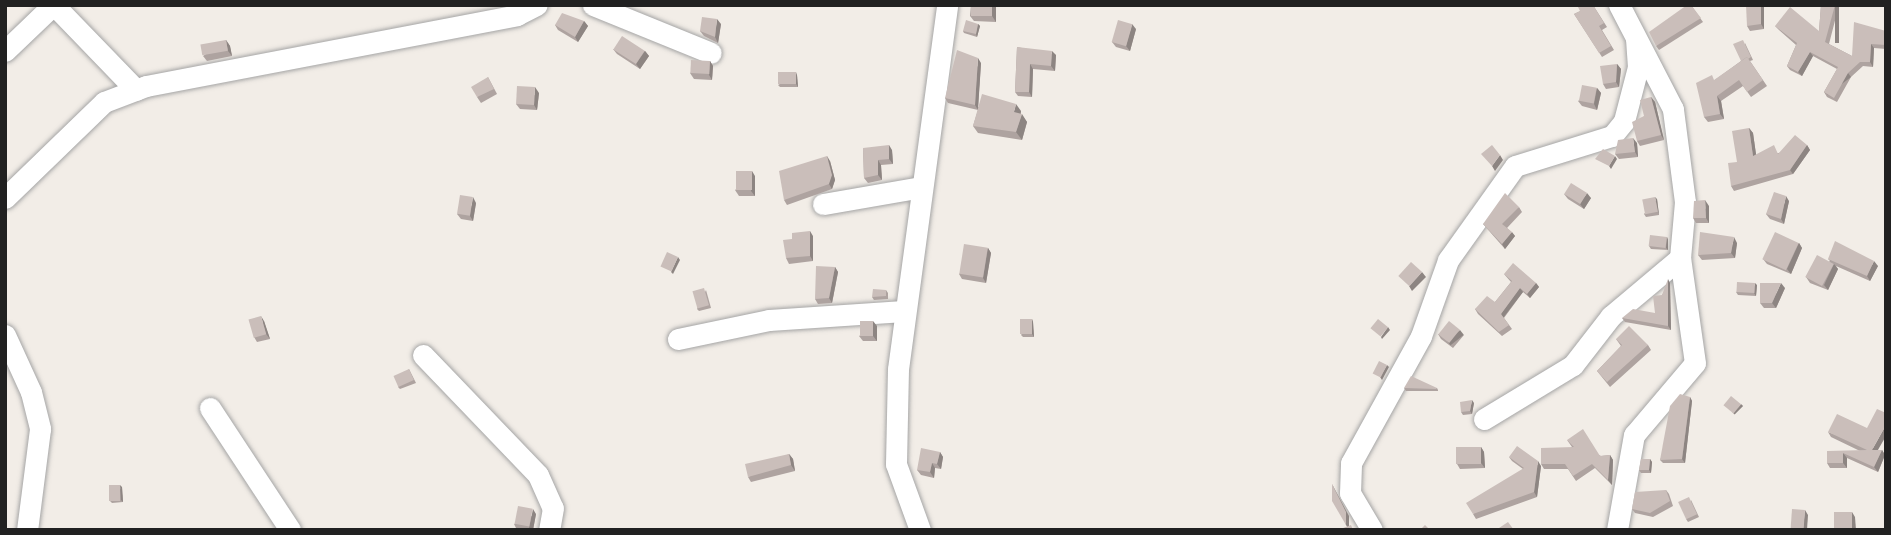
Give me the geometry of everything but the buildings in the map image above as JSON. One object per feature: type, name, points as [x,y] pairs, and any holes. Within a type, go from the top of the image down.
[{"type":"street","points":[[5,51],[53,5],[136,90]]},
{"type":"street","points":[[5,198],[104,102],[136,90],[517,15],[537,5]]},
{"type":"street","points":[[593,5],[711,53]]},
{"type":"street","points":[[920,530],[896,464],[904,312],[947,5]]},
{"type":"street","points":[[1617,530],[1634,435],[1695,363],[1680,258],[1685,202],[1673,109],[1619,5]]},
{"type":"street","points":[[1372,530],[1350,493],[1352,463],[1421,336],[1448,260],[1515,166],[1612,136],[1624,121],[1638,67],[1636,39]]},
{"type":"street","points":[[823,204],[921,187]]},
{"type":"street","points":[[1484,419],[1573,365],[1611,316],[1680,258]]},
{"type":"street","points":[[678,339],[781,318],[904,312]]},
{"type":"street","points":[[6,338],[32,392],[40,429],[27,530]]},
{"type":"street","points":[[423,355],[538,475],[553,508],[549,530]]},
{"type":"street","points":[[210,408],[289,530]]}]
